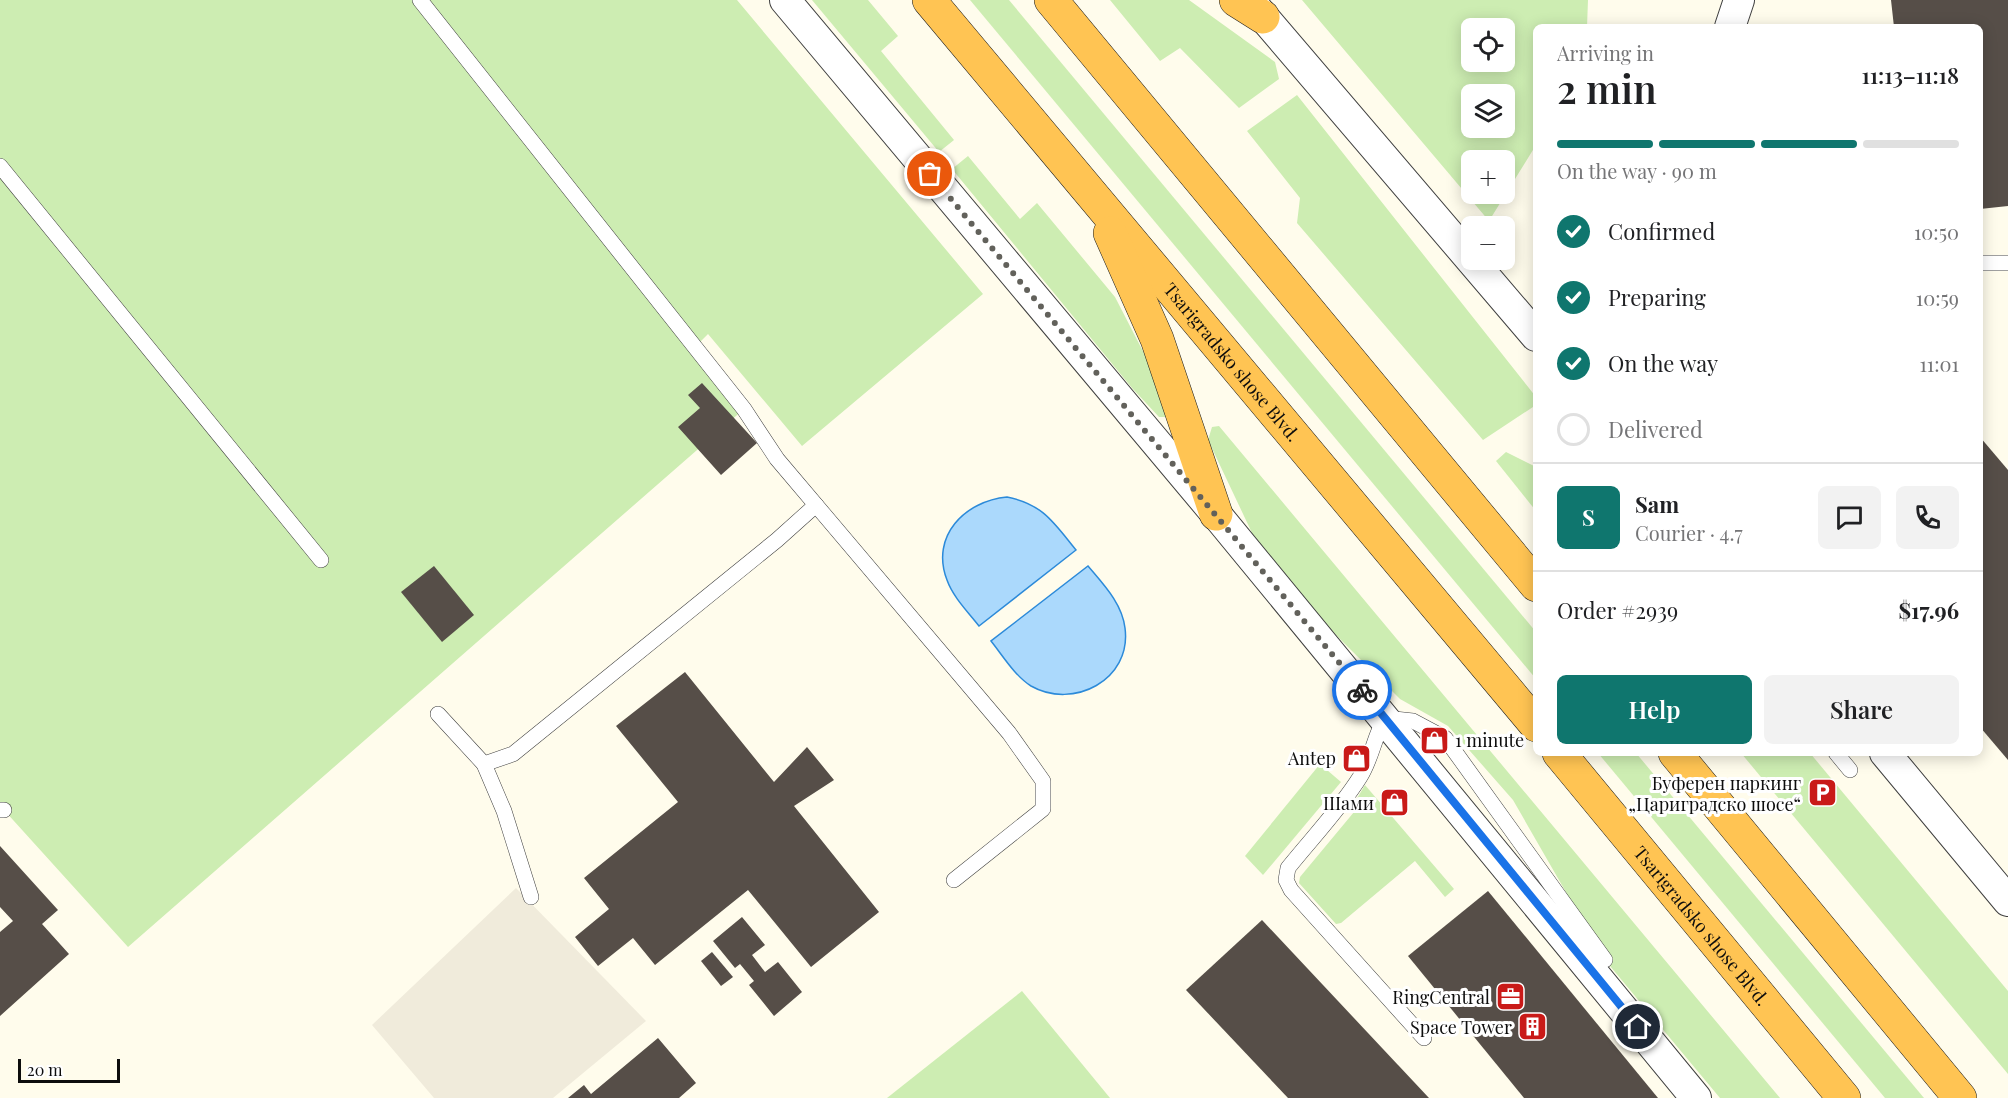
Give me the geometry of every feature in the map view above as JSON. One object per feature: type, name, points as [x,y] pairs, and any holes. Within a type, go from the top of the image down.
[{"type":"highway","name":"Tsarigradsko shose Blvd.","points":[[929,0],[1533,721]]},
{"type":"highway","points":[[1051,0],[1533,581]]},
{"type":"highway","points":[[1236,0],[1256,9]]},
{"type":"highway","points":[[1094,198],[1157,339],[1216,514]]},
{"type":"highway","name":"Tsarigradsko shose Blvd.","points":[[1561,756],[1844,1098]]},
{"type":"highway","points":[[1678,756],[1960,1098]]},
{"type":"street","points":[[785,0],[1216,514],[1696,1098]]},
{"type":"street","points":[[1731,24],[1739,0]]},
{"type":"street","points":[[1256,9],[1533,332]]},
{"type":"street","points":[[1887,756],[2008,901]]},
{"type":"lane","points":[[420,0],[744,409],[777,459],[1008,733],[1043,781],[1043,809],[954,880]]},
{"type":"lane","points":[[0,166],[321,561]]},
{"type":"lane","points":[[1983,263],[2008,263]]},
{"type":"lane","points":[[484,764],[513,754],[759,555],[816,505]]},
{"type":"lane","points":[[438,714],[484,764],[504,811],[531,897]]},
{"type":"lane","points":[[1424,1038],[1291,890],[1286,880],[1288,868],[1361,776],[1374,751],[1377,731],[1385,718],[1413,721],[1445,738],[1605,960]]},
{"type":"lane","points":[[1838,756],[1850,770]]},
{"type":"green space","points":[[0,0],[737,0],[983,294],[802,446],[708,334],[695,347],[744,409],[128,947],[4,810],[0,810]]},
{"type":"green space","points":[[812,0],[868,0],[898,36],[881,51],[954,140],[939,152]]},
{"type":"green space","points":[[970,0],[1009,0],[1533,628],[1533,675]]},
{"type":"green space","points":[[1110,0],[1189,0],[1275,62],[1279,79],[1239,108],[1180,48],[1160,61]]},
{"type":"green space","points":[[1302,0],[1588,0],[1587,24],[1533,24],[1533,150],[1515,179],[1515,150],[1461,150],[1461,188]]},
{"type":"green space","points":[[1297,95],[1533,393],[1533,407],[1483,440],[1297,223],[1300,198],[1247,131]]},
{"type":"green space","points":[[968,156],[1020,219],[1037,203],[1115,297],[1148,361],[1166,417],[1159,417],[1132,388],[952,169]]},
{"type":"green space","points":[[1475,204],[1500,204],[1492,216],[1485,216]]},
{"type":"green space","points":[[1219,426],[1780,1098],[1720,1098],[1605,960],[1513,800],[1448,726],[1400,699],[1331,630],[1253,535],[1208,440],[1212,427]]},
{"type":"green space","points":[[1506,452],[1533,466],[1533,507],[1496,461]]},
{"type":"green space","points":[[1600,756],[1639,756],[1924,1098],[1885,1098]]},
{"type":"green space","points":[[1743,756],[1812,756],[2008,991],[2008,1074]]},
{"type":"green space","points":[[1320,764],[1341,782],[1263,875],[1245,856]]},
{"type":"green space","points":[[1365,785],[1454,889],[1445,897],[1415,861],[1341,923],[1336,924],[1299,883],[1300,877],[1359,806],[1356,800]]},
{"type":"green space","points":[[1022,991],[1110,1098],[887,1098]]},
{"type":"shaded area","points":[[516,888],[646,1021],[553,1098],[434,1098],[372,1025]]},
{"type":"water","points":[[1007,497],[1030,504],[1047,516],[1076,550],[979,626],[961,604],[947,580],[943,564],[943,549],[947,535],[965,513],[978,505]]},
{"type":"water","points":[[1088,566],[1111,594],[1120,610],[1125,628],[1125,646],[1119,662],[1109,676],[1096,686],[1081,692],[1047,693],[1031,686],[1020,677],[991,641]]},
{"type":"building","points":[[1891,0],[2008,0],[2008,206],[1983,209],[1983,24],[1894,24]]},
{"type":"building","points":[[702,383],[757,443],[721,475],[678,427],[700,408],[688,395]]},
{"type":"building","points":[[1983,441],[2008,470],[2008,760],[1983,731]]},
{"type":"building","points":[[434,566],[474,615],[442,642],[401,592]]},
{"type":"building","points":[[685,672],[774,782],[807,747],[834,780],[794,806],[879,912],[811,967],[748,890],[655,965],[633,938],[598,966],[575,937],[609,909],[584,878],[678,802],[616,726]]},
{"type":"building","points":[[0,846],[58,910],[42,924],[69,954],[0,1016],[0,932],[13,921],[0,907]]},
{"type":"building","name":"Space Tower","points":[[1488,891],[1658,1098],[1524,1098],[1408,956]]},
{"type":"building","points":[[742,917],[765,945],[752,955],[765,972],[778,962],[802,992],[774,1016],[749,985],[754,981],[740,964],[735,968],[713,941]]},
{"type":"building","points":[[1262,920],[1429,1098],[1288,1098],[1186,990]]},
{"type":"building","points":[[712,952],[733,977],[721,986],[701,961]]},
{"type":"building","points":[[658,1038],[696,1083],[679,1098],[568,1098],[584,1085],[591,1094]]},
{"type":"way so far","points":[[930,174],[1362,690]]},
{"type":"place","name":"1 minute","points":[[1434,740]]},
{"type":"place","name":"Antep","points":[[1357,758]]},
{"type":"place","name":"Буферен паркинг „Цариградско шосе“","points":[[1822,793]]},
{"type":"place","name":"Шами","points":[[1395,803]]},
{"type":"place","name":"RingCentral","points":[[1511,997]]},
{"type":"place","name":"Space Tower","points":[[1533,1027]]},
{"type":"route","points":[[1362,690],[1638,1027]]}]
